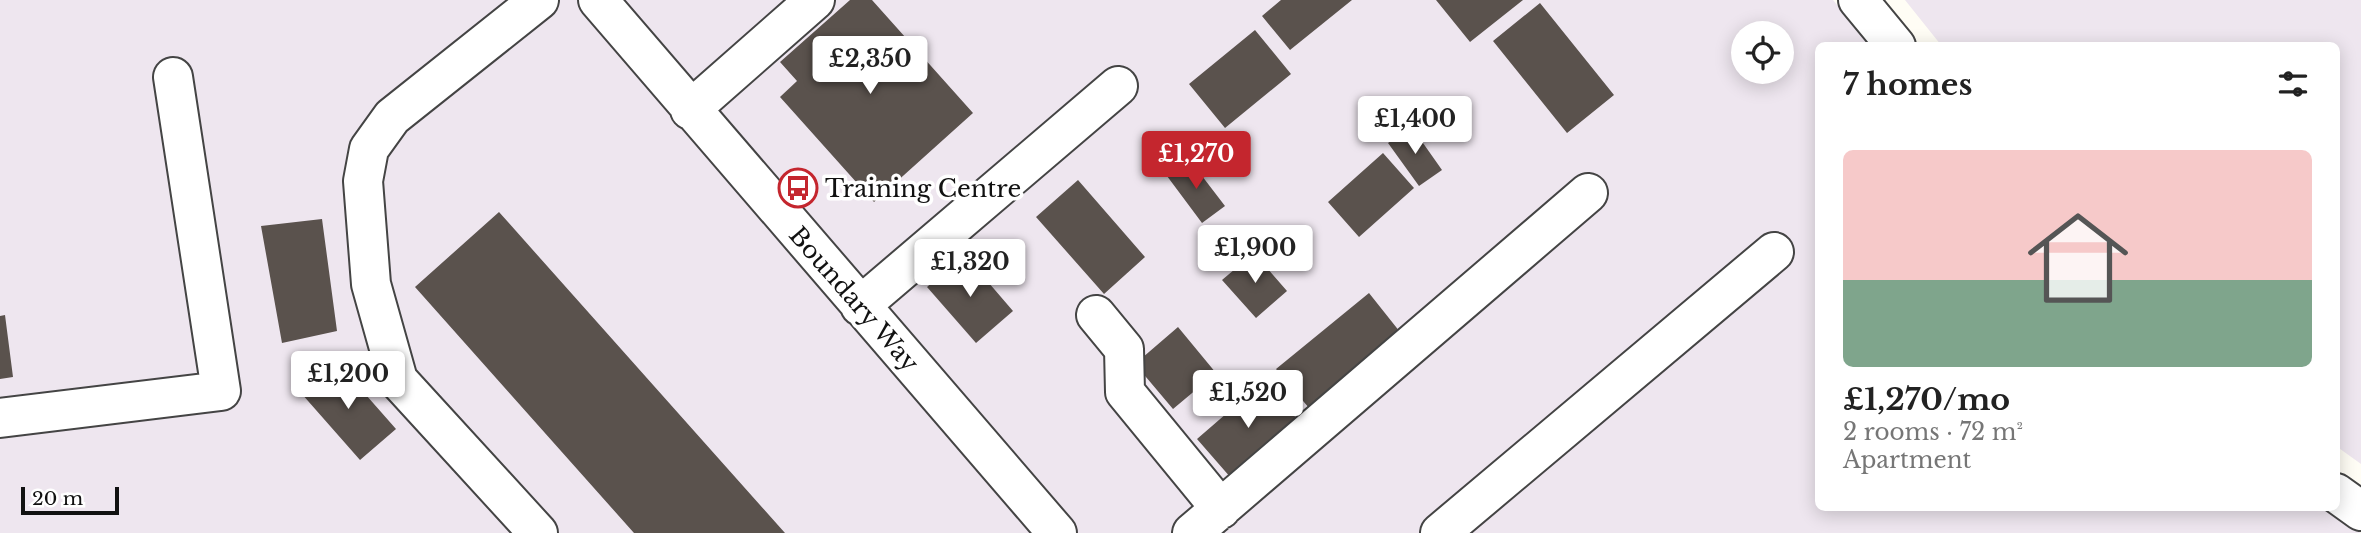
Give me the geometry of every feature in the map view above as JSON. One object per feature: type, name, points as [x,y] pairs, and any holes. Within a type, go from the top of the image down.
[{"type":"street","points":[[538,533],[398,380],[371,284],[363,180],[369,149],[392,117],[539,0]]},
{"type":"street","name":"Boundary Way","points":[[598,0],[1057,533]]},
{"type":"street","points":[[690,110],[815,0]]},
{"type":"street","points":[[1858,0],[1893,42]]},
{"type":"street","points":[[0,418],[221,391],[173,76]]},
{"type":"street","points":[[860,306],[1118,86]]},
{"type":"street","points":[[1192,533],[1588,193]]},
{"type":"street","points":[[1440,533],[1774,252]]},
{"type":"street","points":[[1096,315],[1124,349],[1125,392],[1221,509]]},
{"type":"street","points":[[2340,496],[2361,511]]},
{"type":"shaded area","points":[[0,0],[1833,0],[1868,42],[1815,42],[1815,511],[2328,511],[2361,533],[0,533]]},
{"type":"shaded area","points":[[1905,0],[2361,0],[2361,464],[2340,449],[2340,42],[1939,42]]},
{"type":"building","points":[[850,0],[872,0],[973,113],[874,202],[780,97],[797,81],[780,62]]},
{"type":"building","points":[[1281,0],[1352,0],[1290,50],[1262,16]]},
{"type":"building","points":[[1436,0],[1523,0],[1470,42]]},
{"type":"building","points":[[1540,3],[1614,95],[1567,133],[1493,41]]},
{"type":"building","points":[[1255,30],[1291,74],[1225,128],[1189,84]]},
{"type":"building","points":[[1411,126],[1442,170],[1419,186],[1388,143]]},
{"type":"building","points":[[1383,153],[1414,188],[1359,237],[1328,202]]},
{"type":"building","points":[[1189,159],[1225,206],[1202,223],[1167,176]]},
{"type":"building","points":[[1078,180],[1145,257],[1104,294],[1036,217]]},
{"type":"building","points":[[499,212],[785,533],[634,533],[415,287]]},
{"type":"building","points":[[322,219],[337,331],[282,343],[261,226]]},
{"type":"building","points":[[1254,253],[1287,291],[1256,318],[1222,280]]},
{"type":"building","points":[[964,254],[1013,311],[976,343],[927,287]]},
{"type":"building","points":[[1369,293],[1400,332],[1309,408],[1276,369]]},
{"type":"building","points":[[5,315],[13,377],[0,379],[0,316]]},
{"type":"building","points":[[1178,327],[1216,373],[1173,409],[1135,364]]},
{"type":"building","points":[[337,362],[396,429],[360,460],[301,393]]},
{"type":"building","points":[[1264,381],[1298,420],[1231,478],[1197,439]]},
{"type":"place","name":"Training Centre","points":[[798,188]]}]
